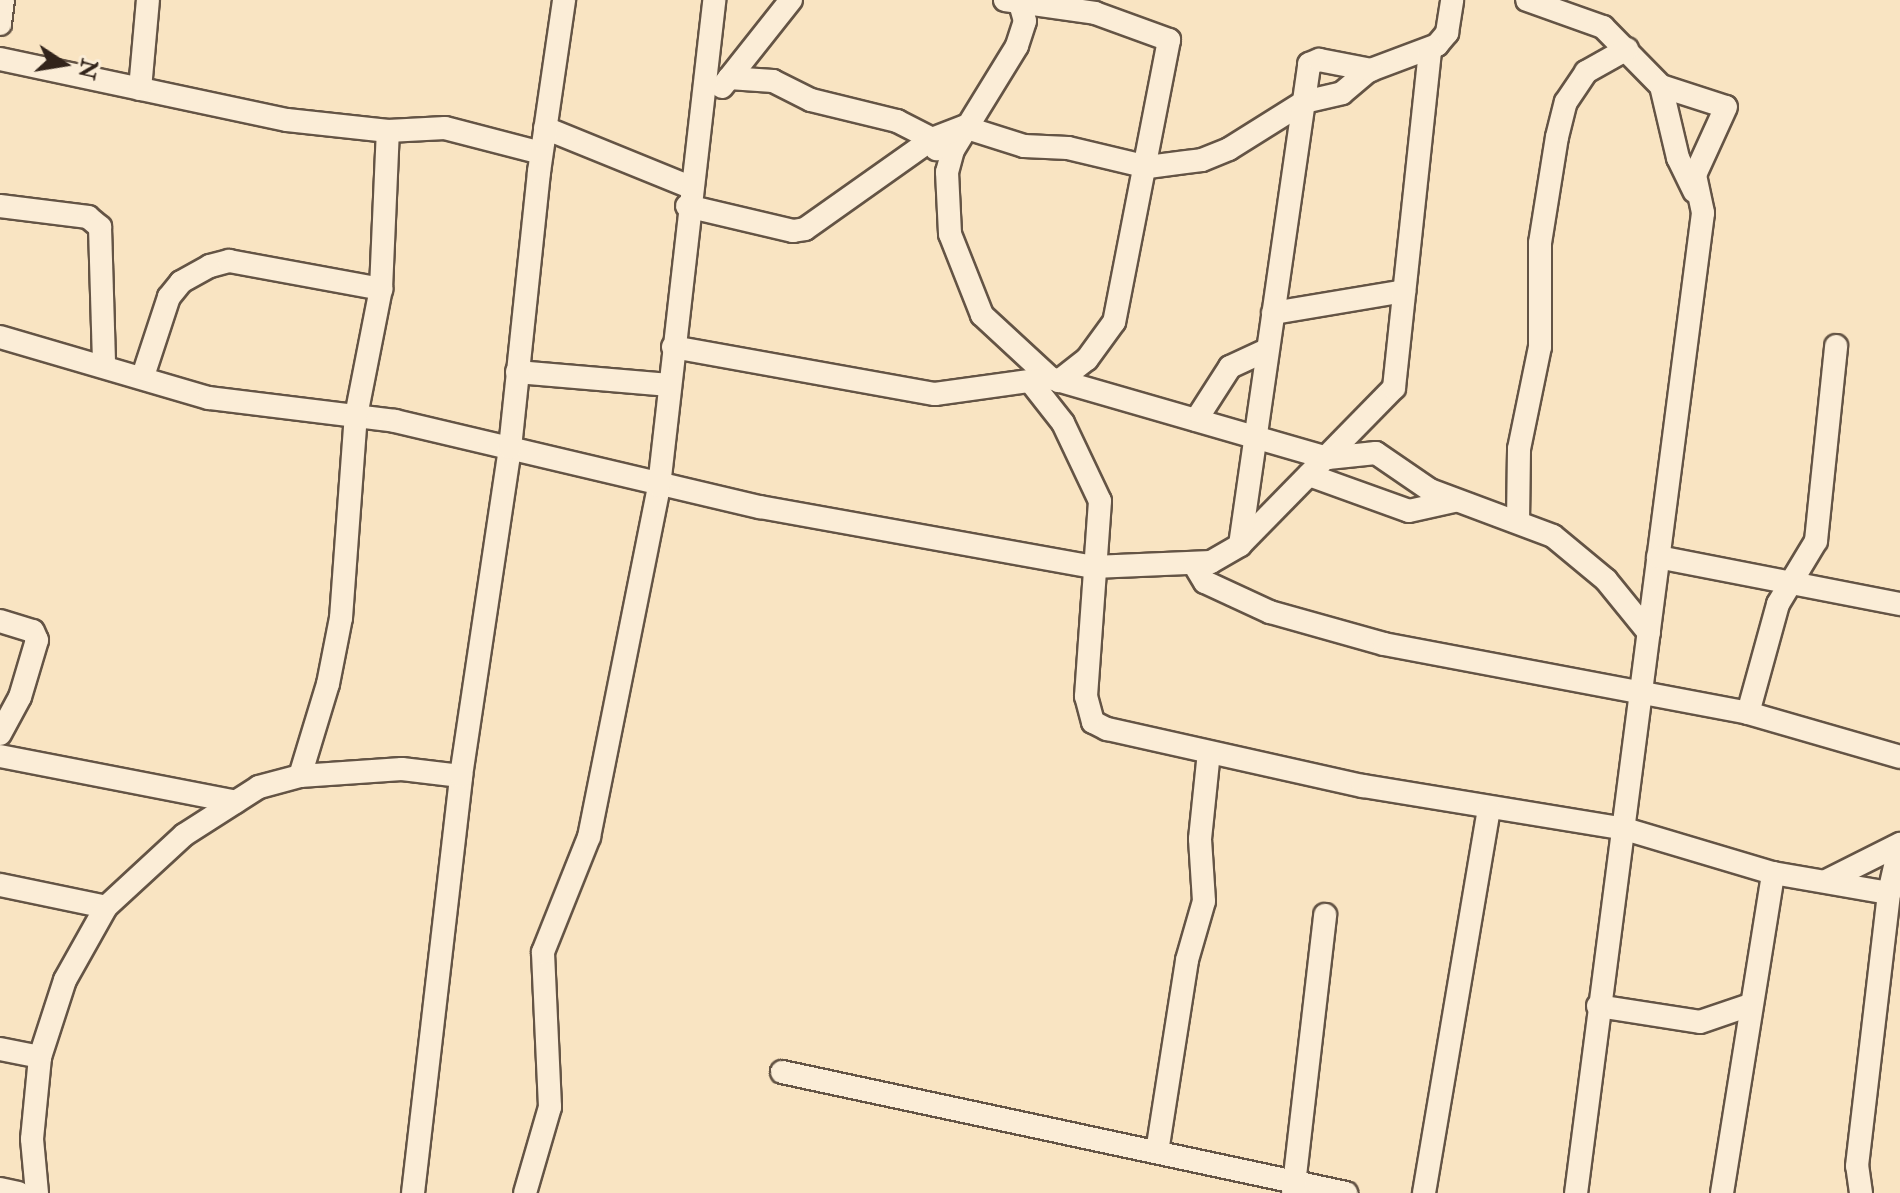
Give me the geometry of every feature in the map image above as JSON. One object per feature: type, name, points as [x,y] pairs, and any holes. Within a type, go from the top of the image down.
[{"type":"street","points":[[0,24],[3,0]]},
{"type":"street","points":[[140,89],[148,0]]},
{"type":"street","points":[[413,1193],[461,776],[510,448],[541,153],[564,0]]},
{"type":"street","points":[[525,1193],[550,1107],[543,952],[589,837],[659,486],[688,196],[703,111],[714,0]]},
{"type":"street","points":[[703,111],[791,0]]},
{"type":"street","points":[[545,128],[688,196],[793,231],[805,229],[932,139],[964,127],[1024,146],[1068,148],[1148,167],[1202,160],[1229,149],[1304,102],[1338,94],[1371,70],[1430,49],[1447,33],[1452,0]]},
{"type":"street","points":[[1527,0],[1603,27],[1661,86],[1678,158],[1703,213]]},
{"type":"street","points":[[947,172],[964,127],[1017,46],[1025,18],[1015,2]]},
{"type":"street","points":[[673,347],[935,394],[1046,380],[1087,359],[1114,322],[1148,167],[1168,38],[1095,13],[1015,2]]},
{"type":"street","points":[[0,337],[143,376],[209,398],[356,416],[510,448],[659,486],[1093,567],[1194,564],[1224,557],[1240,545],[1391,394],[1430,49]]},
{"type":"street","points":[[1518,522],[1519,449],[1540,347],[1540,243],[1557,137],[1566,102],[1586,72],[1627,49]]},
{"type":"street","points":[[0,59],[287,120],[388,131],[445,128],[541,153]]},
{"type":"street","points":[[1240,545],[1252,436],[1313,61],[1371,70]]},
{"type":"street","points":[[729,78],[773,81],[811,100],[897,121],[932,139],[947,172],[952,245],[978,308],[1046,380],[1100,501],[1086,696],[1093,722],[1209,752],[1489,809],[1625,829],[1773,873],[1889,893]]},
{"type":"street","points":[[1576,1193],[1703,213],[1695,175],[1726,107],[1661,86]]},
{"type":"street","points":[[300,776],[328,684],[341,618],[356,416],[381,289],[388,131]]},
{"type":"street","points":[[0,206],[88,217],[100,227],[104,365]]},
{"type":"street","points":[[143,376],[169,297],[181,282],[210,266],[242,263],[381,289]]},
{"type":"street","points":[[1273,313],[1404,291]]},
{"type":"street","points":[[1748,713],[1789,583],[1816,541],[1836,346]]},
{"type":"street","points":[[1196,420],[1230,367],[1267,350]]},
{"type":"street","points":[[517,372],[669,385]]},
{"type":"street","points":[[1046,380],[1328,458],[1376,453],[1454,501],[1553,536],[1581,558],[1649,633]]},
{"type":"street","points":[[1309,475],[1409,511],[1454,501]]},
{"type":"street","points":[[1658,557],[1900,604]]},
{"type":"street","points":[[1194,564],[1205,582],[1270,612],[1384,644],[1748,713],[1900,757]]},
{"type":"street","points":[[0,621],[33,631],[37,640],[20,697],[0,734]]},
{"type":"street","points":[[1157,1152],[1187,960],[1204,901],[1200,839],[1209,752]]},
{"type":"street","points":[[0,756],[236,802]]},
{"type":"street","points":[[37,1193],[32,1139],[40,1057],[65,980],[106,907],[184,835],[259,787],[300,776],[402,769],[461,776]]},
{"type":"street","points":[[1424,1193],[1489,809]]},
{"type":"street","points":[[1825,881],[1900,844]]},
{"type":"street","points":[[1861,1193],[1857,1166],[1889,893],[1900,844]]},
{"type":"street","points":[[1722,1193],[1773,873]]},
{"type":"street","points":[[0,885],[106,907]]},
{"type":"street","points":[[1294,1187],[1325,915]]},
{"type":"street","points":[[1598,1006],[1700,1022],[1750,1005]]},
{"type":"street","points":[[0,1049],[40,1057]]},
{"type":"street","points":[[782,1072],[1157,1152],[1294,1187],[1346,1193]]},
{"type":"street","points":[[0,1189],[19,1193]]}]
